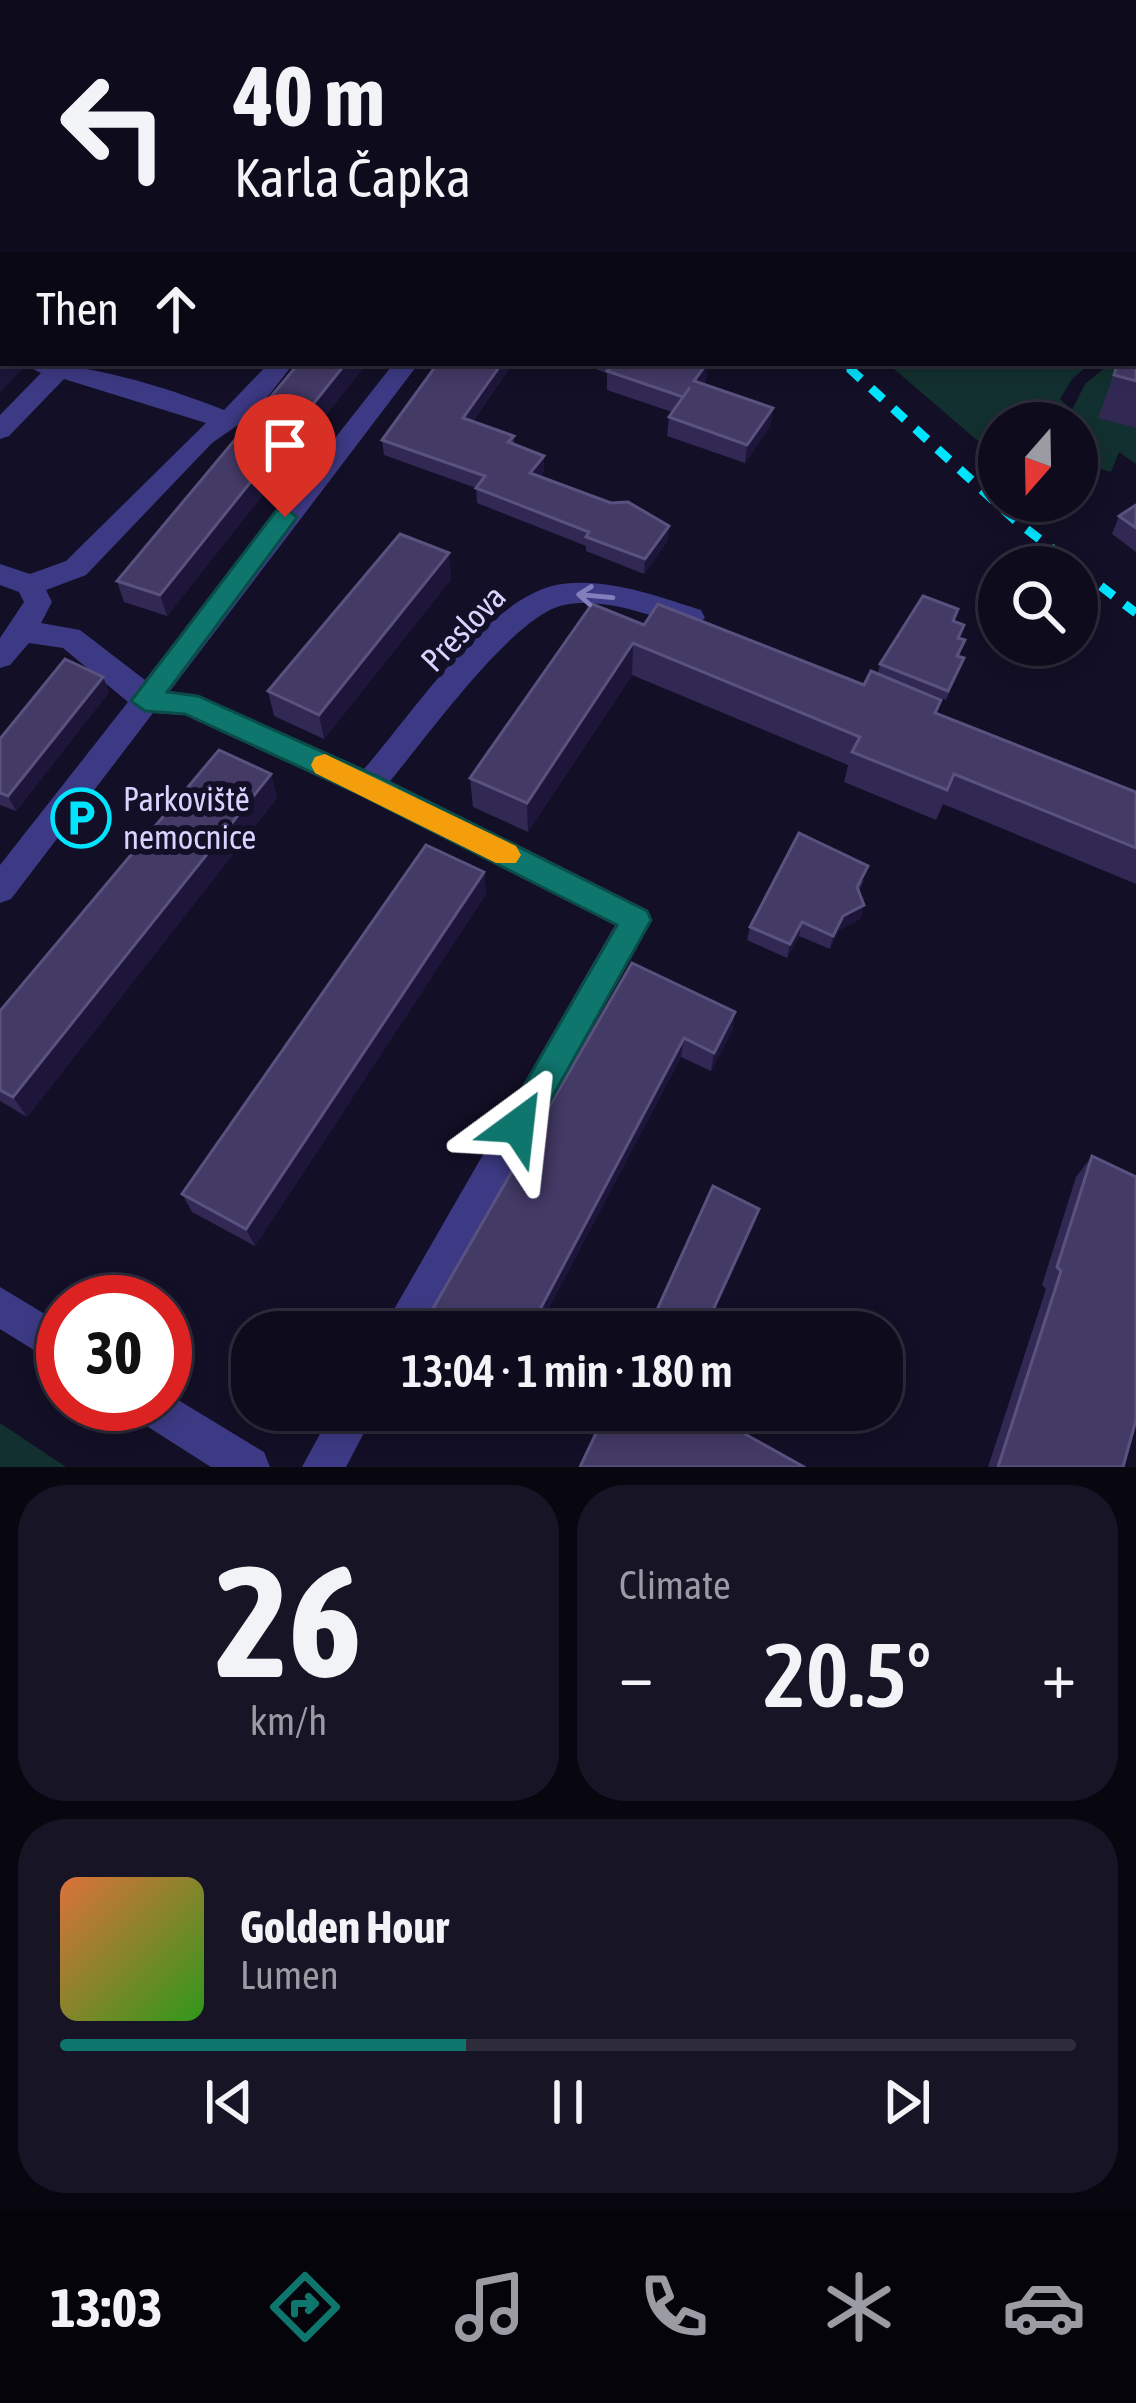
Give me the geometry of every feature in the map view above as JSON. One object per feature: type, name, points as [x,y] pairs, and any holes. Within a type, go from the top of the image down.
[{"type":"street","points":[[42,366],[179,402],[226,421]]},
{"type":"street","points":[[0,574],[30,585],[76,568],[203,437],[246,407],[280,366]]},
{"type":"street","points":[[0,889],[405,366]]},
{"type":"street","points":[[0,430],[58,371]]},
{"type":"street","points":[[0,657],[23,631],[38,602],[30,585]]},
{"type":"street","name":"Preslova","points":[[369,785],[515,617],[551,596],[611,597],[716,628]]},
{"type":"street","points":[[23,631],[70,638],[122,676],[145,701],[188,704],[369,785],[636,920],[413,1311]]},
{"type":"street","points":[[0,1306],[36,1330]]},
{"type":"street","points":[[191,1431],[249,1467]]},
{"type":"street","points":[[323,1467],[344,1431]]},
{"type":"green space","points":[[890,366],[1087,366],[1060,399],[1063,402],[978,402],[978,441]]},
{"type":"green space","points":[[1107,366],[1116,366],[1136,372],[1100,418],[1136,428],[1136,464],[1119,452],[1111,472],[1098,468],[1098,402],[1076,402],[1085,384]]},
{"type":"green space","points":[[0,1423],[66,1467],[0,1467]]},
{"type":"building","points":[[296,366],[344,366],[160,595],[117,581]]},
{"type":"building","points":[[436,366],[500,366],[463,418],[514,436],[508,442],[544,456],[530,473],[611,503],[628,502],[669,526],[645,559],[476,488],[485,476],[382,440]]},
{"type":"building","points":[[611,366],[705,366],[694,381],[773,408],[747,445],[669,417],[683,397],[607,371]]},
{"type":"building","points":[[1117,366],[1136,366],[1136,381],[1114,375]]},
{"type":"building","points":[[1136,505],[1136,528],[1119,516]]},
{"type":"building","points":[[400,534],[449,553],[319,715],[268,691]]},
{"type":"building","points":[[923,596],[958,609],[953,621],[964,625],[958,638],[965,640],[957,656],[964,658],[948,691],[880,664]]},
{"type":"building","points":[[592,604],[644,625],[658,604],[864,685],[871,671],[941,700],[935,713],[1136,792],[1136,848],[954,774],[947,790],[852,752],[860,737],[633,643],[527,803],[470,778]]},
{"type":"building","points":[[65,659],[103,677],[8,796],[0,793],[0,739]]},
{"type":"building","points":[[219,750],[271,774],[13,1097],[0,1090],[0,1011]]},
{"type":"building","points":[[799,833],[868,866],[857,887],[864,905],[843,916],[833,936],[802,922],[790,944],[750,927]]},
{"type":"building","points":[[426,845],[484,872],[246,1229],[182,1194]]},
{"type":"building","points":[[632,963],[735,1012],[714,1053],[684,1038],[539,1311],[432,1311]]},
{"type":"building","points":[[1092,1156],[1136,1177],[1136,1420],[1123,1467],[998,1467],[1061,1271],[1057,1267]]},
{"type":"building","points":[[713,1186],[759,1209],[713,1311],[656,1311]]},
{"type":"building","points":[[597,1431],[740,1431],[804,1467],[580,1467]]},
{"type":"railway","points":[[849,368],[1049,546]]},
{"type":"railway","points":[[849,368],[852,371]]},
{"type":"railway","points":[[1098,584],[1136,613]]},
{"type":"slow traffic","points":[[325,765],[506,855]]},
{"type":"place","name":"Parkoviště nemocnice","points":[[81,818]]},
{"type":"route","points":[[285,517],[145,701],[188,704],[369,785],[636,920],[518,1126]]}]
